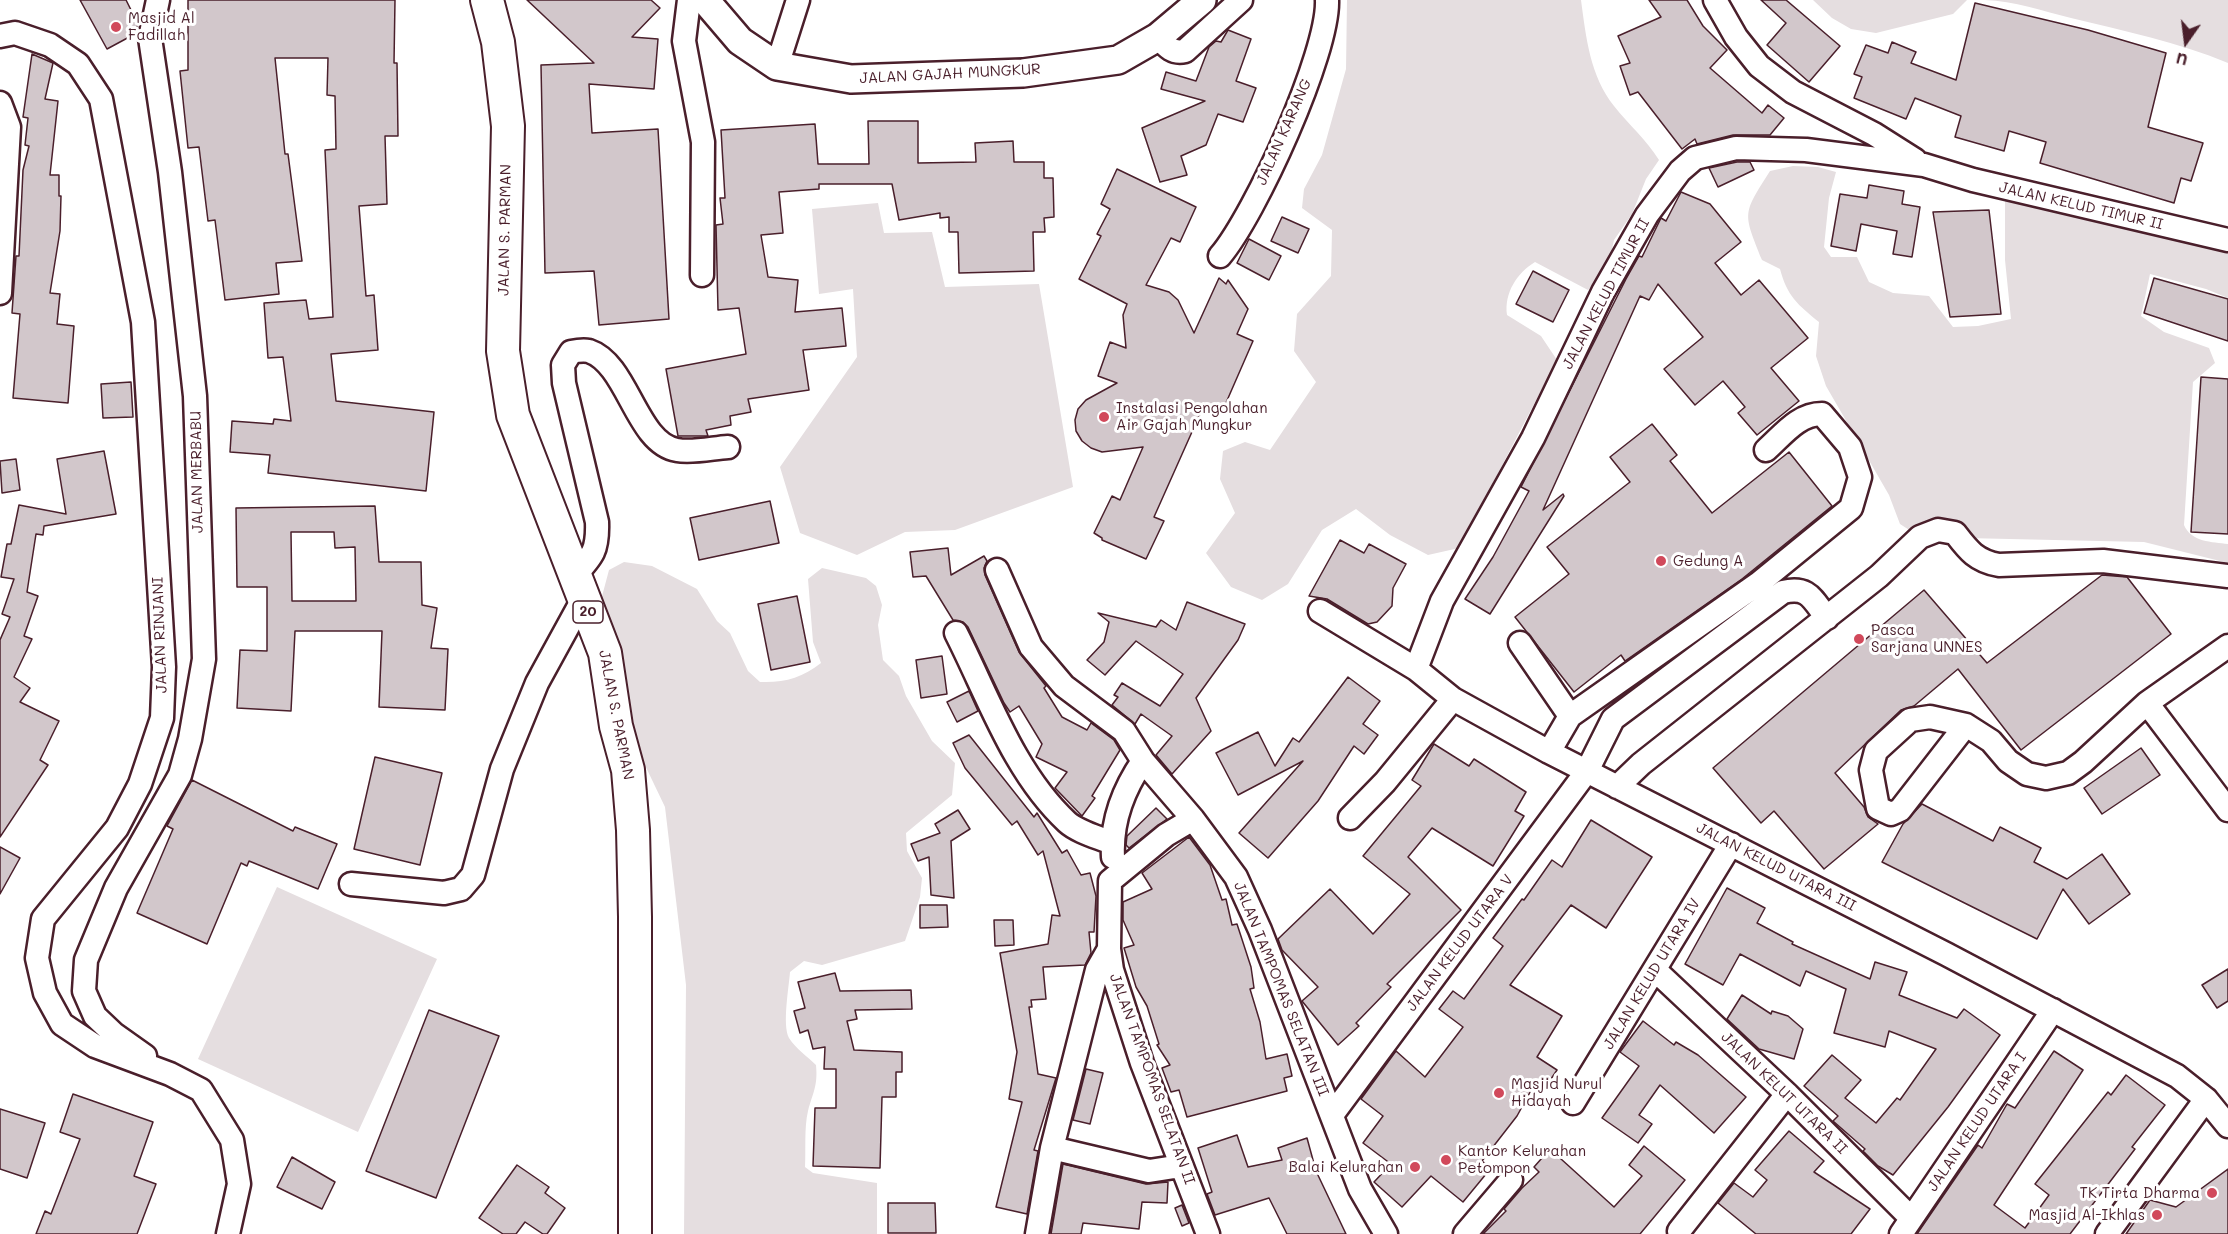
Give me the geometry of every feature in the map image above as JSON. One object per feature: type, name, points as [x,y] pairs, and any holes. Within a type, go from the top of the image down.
[{"type":"highway","name":"JALAN S. PARMAN","points":[[487,0],[498,42],[508,126],[503,351],[513,416],[605,653],[616,726],[629,780],[634,917],[635,1234]]},
{"type":"main road","name":"JALAN GAJAH MUNGKUR","points":[[705,0],[740,41],[777,66],[851,79],[1023,73],[1118,60],[1158,37],[1202,0]]},
{"type":"street","name":"JALAN MERBABU","points":[[158,0],[150,38],[170,172],[195,396],[204,659],[190,739],[180,774],[116,888],[86,960],[84,991],[95,1016],[114,1034],[170,1074]]},
{"type":"street","points":[[689,0],[684,41],[703,142],[702,275]]},
{"type":"street","points":[[777,66],[798,0]]},
{"type":"street","points":[[1158,37],[1168,49],[1178,53],[1185,51],[1241,0]]},
{"type":"street","name":"JALAN KARANG","points":[[1220,255],[1230,244],[1253,201],[1296,112],[1317,55],[1327,0]]},
{"type":"street","points":[[1715,0],[1736,37],[1759,66],[1793,92],[1874,134],[1924,165]]},
{"type":"street","name":"JALAN RINJANI","points":[[0,36],[15,33],[50,45],[78,64],[101,99],[143,322],[164,667],[162,718],[140,784],[117,828],[43,919],[37,958],[45,993],[62,1023],[95,1046],[170,1074],[201,1090],[232,1140],[239,1184],[228,1234]]},
{"type":"street","points":[[0,103],[9,127],[0,293]]},
{"type":"street","name":"JALAN KELUD TIMUR II","points":[[1416,669],[1442,601],[1533,438],[1603,292],[1647,215],[1680,171],[1695,158],[1736,148],[1806,150],[1924,165],[1973,180],[2228,240]]},
{"type":"street","points":[[351,884],[444,893],[461,889],[473,875],[502,769],[598,541],[597,522],[564,383],[562,365],[571,352],[588,351],[606,360],[652,432],[664,445],[677,450],[728,447]]},
{"type":"street","points":[[1549,752],[1570,716],[1759,583],[1851,508],[1860,477],[1850,447],[1822,414],[1809,414],[1799,420],[1766,450]]},
{"type":"street","points":[[1617,787],[1641,764],[1879,576],[1920,537],[1938,530],[1955,532],[1972,555],[1984,563],[1998,565],[2103,561],[2228,576]]},
{"type":"street","name":"JALAN TAMPOMAS SELATAN III","points":[[997,570],[1023,634],[1045,665],[1065,686],[1124,731],[1143,761],[1193,819],[1236,878],[1360,1189],[1386,1234]]},
{"type":"street","name":"JALAN KELUD UTARA V","points":[[1332,1115],[1587,771],[1613,719],[1783,592],[1797,589],[1805,592],[1827,618]]},
{"type":"street","name":"JALAN KELUD UTARA III","points":[[1320,611],[1416,669],[1453,699],[1549,752],[2053,1010],[2177,1076],[2206,1099],[2228,1126]]},
{"type":"street","points":[[956,633],[1005,733],[1040,792],[1068,824],[1112,843]]},
{"type":"street","points":[[1520,643],[1570,716]]},
{"type":"street","points":[[1966,725],[1900,810],[1891,814],[1878,808],[1871,770],[1876,751],[1910,720],[1930,717],[1966,725],[1991,741],[2008,761],[2027,774],[2046,778],[2068,773],[2147,703],[2228,646]]},
{"type":"street","points":[[1350,818],[1385,782],[1453,699]]},
{"type":"street","points":[[2147,703],[2228,810]]},
{"type":"street","name":"JALAN TAMPOMAS SELATAN II","points":[[1143,761],[1129,782],[1120,804],[1112,843],[1109,949],[1112,970],[1142,1063],[1208,1234]]},
{"type":"street","points":[[1110,881],[1166,835],[1193,819]]},
{"type":"street","name":"JALAN KELUD UTARA IV","points":[[1573,1103],[1731,844]]},
{"type":"street","points":[[79,877],[116,888]]},
{"type":"street","points":[[1037,1234],[1052,1148],[1097,970],[1109,949]]},
{"type":"street","name":"JALAN KELUT UTARA II","points":[[1655,970],[1787,1094],[1906,1226]]},
{"type":"street","name":"JALAN KELUD UTARA I","points":[[1906,1226],[2053,1010]]},
{"type":"street","points":[[1679,1231],[1787,1094]]},
{"type":"street","points":[[2107,1234],[2206,1099]]},
{"type":"street","points":[[1052,1148],[1149,1171],[1181,1166]]},
{"type":"street","points":[[1465,1234],[1511,1180]]},
{"type":"shaded area","points":[[1347,0],[1581,0],[1590,56],[1599,82],[1614,106],[1649,145],[1659,160],[1646,179],[1632,214],[1614,240],[1607,271],[1588,290],[1535,262],[1513,284],[1508,299],[1507,315],[1541,336],[1557,360],[1459,548],[1428,555],[1390,535],[1356,509],[1322,530],[1288,584],[1262,600],[1231,587],[1206,553],[1235,513],[1220,479],[1223,451],[1245,442],[1270,450],[1316,382],[1294,351],[1297,314],[1331,276],[1332,230],[1302,208],[1304,189],[1322,155],[1346,69]]},
{"type":"shaded area","points":[[1813,0],[1967,0],[1953,14],[1876,33],[1851,29],[1832,18]]},
{"type":"shaded area","points":[[1985,0],[2228,0],[2228,63],[2151,38],[2018,4]]},
{"type":"shaded area","points":[[1793,166],[1818,167],[1836,172],[1829,198],[1824,247],[1831,257],[1857,257],[1869,282],[1893,293],[1929,296],[1953,327],[1978,326],[2011,319],[2005,260],[2005,198],[2228,245],[2228,298],[2206,289],[2150,274],[2141,316],[2164,332],[2209,348],[2215,363],[2193,382],[2184,525],[2187,531],[2197,538],[2228,544],[2228,563],[2144,542],[1920,537],[1900,524],[1889,495],[1826,386],[1816,356],[1819,322],[1794,299],[1780,269],[1762,260],[1751,232],[1748,214],[1761,185],[1770,171]]},
{"type":"shaded area","points":[[878,203],[884,233],[932,232],[945,287],[1039,284],[1073,487],[955,530],[905,532],[857,555],[800,533],[780,467],[857,357],[853,289],[819,294],[812,209]]},
{"type":"shaded area","points":[[624,562],[652,566],[697,589],[717,621],[730,633],[748,671],[760,682],[777,682],[792,678],[821,663],[813,642],[808,579],[822,568],[866,578],[876,586],[882,605],[878,625],[883,660],[899,676],[906,696],[932,741],[955,763],[952,795],[906,833],[907,851],[922,878],[920,897],[905,941],[822,965],[804,961],[790,972],[786,1015],[787,1032],[795,1046],[816,1065],[816,1084],[806,1125],[805,1167],[813,1173],[877,1183],[877,1234],[684,1234],[686,985],[665,807],[631,736],[601,600],[609,570]]},
{"type":"shaded area","points":[[277,887],[437,959],[358,1132],[198,1059]]},
{"type":"building","name":"Masjid Al Fadillah","points":[[80,0],[126,0],[138,24],[133,35],[107,49]]},
{"type":"building","points":[[188,0],[395,0],[394,63],[397,63],[398,136],[385,136],[387,204],[359,206],[366,296],[374,295],[378,350],[331,354],[336,401],[434,412],[426,491],[268,473],[270,455],[230,452],[232,421],[273,424],[274,419],[291,421],[283,357],[268,358],[264,303],[306,300],[309,319],[333,317],[325,150],[336,149],[335,96],[327,95],[328,58],[275,58],[285,154],[288,154],[302,261],[276,263],[279,294],[225,300],[215,220],[208,221],[199,147],[188,148],[180,71],[188,70]]},
{"type":"building","points":[[527,0],[651,0],[660,8],[632,37],[658,39],[654,89],[589,84],[592,133],[658,129],[669,319],[599,325],[594,271],[545,273],[541,65],[594,63]]},
{"type":"building","points":[[1649,0],[1687,0],[1703,26],[1727,50],[1710,68],[1762,113],[1768,105],[1784,118],[1770,135],[1733,135],[1697,144],[1695,139],[1682,149],[1638,92],[1630,95],[1620,66],[1630,63],[1618,36],[1661,17]]},
{"type":"building","points":[[1761,0],[1786,0],[1840,46],[1809,82],[1767,45],[1786,23]]},
{"type":"building","points":[[1975,3],[2088,30],[2166,53],[2148,127],[2203,143],[2191,181],[2181,178],[2174,203],[2040,163],[2046,142],[2009,131],[2004,151],[1955,137],[1961,116],[1915,98],[1906,119],[1854,98],[1862,77],[1854,74],[1866,45],[1888,53],[1892,42],[1916,52],[1911,63],[1956,80]]},
{"type":"building","points":[[1228,30],[1251,39],[1236,81],[1256,88],[1243,122],[1218,114],[1206,145],[1181,156],[1187,175],[1160,182],[1142,128],[1205,101],[1161,89],[1166,72],[1196,81],[1209,47],[1216,41],[1221,42]]},
{"type":"building","points":[[32,54],[53,63],[45,99],[58,101],[50,175],[59,175],[60,231],[50,293],[60,294],[57,324],[74,326],[68,403],[13,398],[20,314],[12,313],[16,256],[19,256],[23,170],[29,146],[25,145],[28,118],[23,117]]},
{"type":"building","points":[[868,121],[918,121],[918,163],[976,162],[975,143],[1013,141],[1014,162],[1044,162],[1044,178],[1053,178],[1054,217],[1044,218],[1045,232],[1033,232],[1034,271],[959,273],[958,232],[949,232],[949,217],[940,218],[940,213],[899,220],[892,184],[819,184],[819,189],[779,192],[783,233],[761,235],[768,277],[798,280],[795,312],[842,308],[846,346],[803,350],[809,390],[748,399],[751,412],[730,416],[731,425],[706,430],[708,436],[678,436],[666,369],[746,354],[739,308],[718,310],[716,225],[723,224],[720,198],[725,198],[721,130],[815,124],[818,164],[869,164]]},
{"type":"building","points":[[1737,162],[1750,162],[1754,170],[1718,187],[1709,168]]},
{"type":"building","name":"Instalasi Pengolahan Air Gajah Mungkur","points":[[1117,169],[1196,207],[1180,242],[1171,238],[1146,285],[1169,292],[1178,300],[1194,333],[1219,278],[1226,284],[1228,280],[1248,309],[1237,334],[1253,341],[1222,412],[1204,405],[1154,517],[1164,521],[1146,559],[1102,540],[1094,533],[1112,496],[1120,500],[1143,447],[1102,452],[1091,448],[1082,441],[1076,431],[1075,420],[1078,409],[1086,400],[1117,383],[1098,376],[1110,342],[1126,348],[1123,315],[1127,304],[1079,279],[1101,236],[1097,234],[1110,209],[1101,204]]},
{"type":"building","points":[[1869,185],[1904,191],[1902,204],[1920,207],[1912,257],[1893,254],[1897,231],[1861,224],[1856,251],[1831,246],[1840,194],[1867,198]]},
{"type":"building","points":[[1681,192],[1710,204],[1741,242],[1715,263],[1741,295],[1759,280],[1808,338],[1771,368],[1799,401],[1757,435],[1738,413],[1745,407],[1723,381],[1695,405],[1664,369],[1703,337],[1658,284],[1649,300],[1640,296],[1543,510],[1563,494],[1564,496],[1490,614],[1465,599],[1493,557],[1529,491],[1521,487],[1626,279],[1639,256],[1642,257],[1661,218],[1666,221]]},
{"type":"building","points":[[1989,210],[2001,314],[1950,317],[1933,212]]},
{"type":"building","points":[[1282,217],[1309,229],[1298,253],[1271,241]]},
{"type":"building","points":[[1249,239],[1281,256],[1269,280],[1237,263]]},
{"type":"building","points":[[1533,271],[1569,290],[1553,322],[1516,304]]},
{"type":"building","points":[[2154,278],[2228,299],[2228,341],[2144,313]]},
{"type":"building","points":[[2201,377],[2228,379],[2228,534],[2191,532]]},
{"type":"building","points":[[131,382],[133,417],[103,418],[101,384]]},
{"type":"building","name":"Gedung A","points":[[1652,424],[1677,455],[1670,461],[1712,513],[1789,452],[1832,506],[1742,579],[1625,661],[1621,655],[1574,692],[1515,617],[1569,574],[1547,547],[1630,482],[1610,457]]},
{"type":"building","points":[[104,451],[116,514],[44,526],[43,535],[36,534],[27,592],[38,596],[24,636],[32,639],[14,677],[30,688],[20,702],[59,721],[40,760],[48,765],[0,837],[0,640],[10,617],[2,614],[14,579],[1,577],[7,544],[11,544],[19,505],[66,514],[57,459]]},
{"type":"building","points":[[16,459],[20,490],[2,493],[0,461]]},
{"type":"building","points":[[770,501],[779,543],[699,560],[690,518]]},
{"type":"building","points":[[375,506],[379,562],[421,562],[422,605],[437,608],[431,648],[448,649],[445,710],[379,707],[382,631],[295,631],[291,711],[237,708],[240,650],[267,651],[267,587],[237,587],[236,508]],"holes":[[[291,532],[334,532],[335,548],[355,547],[356,601],[292,601]]]},
{"type":"building","points":[[1340,540],[1364,553],[1369,544],[1406,564],[1393,588],[1392,606],[1377,622],[1368,624],[1327,599],[1309,596]]},
{"type":"building","points":[[948,548],[951,575],[984,556],[987,561],[984,568],[985,575],[1019,652],[1046,686],[1044,688],[1062,717],[1087,730],[1091,723],[1114,740],[1120,750],[1092,796],[1095,798],[1082,816],[1055,788],[1067,772],[1036,757],[1042,744],[1019,706],[1010,712],[1004,703],[968,627],[963,622],[953,620],[926,576],[913,577],[910,552]]},
{"type":"building","points":[[2102,575],[2127,577],[2171,634],[2021,750],[1958,669],[1914,706],[1901,710],[1835,773],[1864,807],[1868,817],[1878,824],[1824,869],[1774,811],[1761,823],[1713,768],[1924,590],[1987,663]]},
{"type":"building","points":[[797,596],[810,662],[771,670],[758,604]]},
{"type":"building","points":[[1187,602],[1245,624],[1238,640],[1196,698],[1211,731],[1172,774],[1156,755],[1172,736],[1141,714],[1135,724],[1112,705],[1118,697],[1114,695],[1122,683],[1160,706],[1183,674],[1136,641],[1105,675],[1087,660],[1104,642],[1109,622],[1098,613],[1156,627],[1161,620],[1176,630]]},
{"type":"building","points":[[942,656],[947,694],[921,698],[916,660]]},
{"type":"building","points":[[1348,677],[1380,701],[1363,724],[1378,735],[1364,754],[1354,746],[1318,801],[1268,858],[1239,833],[1303,761],[1238,795],[1216,753],[1258,732],[1275,766],[1293,738],[1299,742]]},
{"type":"building","points":[[969,691],[978,711],[957,722],[947,702]]},
{"type":"building","points":[[969,735],[1034,817],[1037,813],[1062,853],[1067,850],[1081,875],[1090,873],[1096,896],[1094,932],[1089,932],[1091,953],[1085,965],[1043,967],[1046,999],[1031,1000],[1032,1007],[1029,1007],[1038,1074],[1056,1078],[1034,1150],[1038,1151],[1027,1214],[996,1207],[1022,1102],[1009,1099],[1017,1052],[1000,953],[1048,944],[1052,915],[1060,916],[1043,851],[1038,855],[1017,821],[1012,825],[965,768],[953,743]]},
{"type":"building","points":[[1434,744],[1469,766],[1474,759],[1526,792],[1515,811],[1524,816],[1493,866],[1432,828],[1408,857],[1461,910],[1387,984],[1391,987],[1356,1023],[1359,1026],[1338,1045],[1302,1001],[1318,987],[1282,950],[1278,939],[1330,889],[1373,934],[1410,894],[1363,856],[1421,786],[1412,780]]},
{"type":"building","points":[[2141,748],[2160,775],[2102,814],[2084,788]]},
{"type":"building","points":[[375,757],[442,773],[420,865],[354,849]]},
{"type":"building","points":[[192,780],[293,831],[295,827],[337,844],[318,889],[249,861],[247,866],[241,863],[207,944],[137,913],[173,829],[167,826]]},
{"type":"building","points":[[1922,804],[1993,841],[2000,827],[2041,848],[2034,862],[2067,879],[2102,854],[2130,894],[2089,924],[2063,889],[2037,939],[1882,862],[1903,824]]},
{"type":"building","points":[[1156,808],[1167,819],[1129,848],[1126,845],[1127,836]]},
{"type":"building","points":[[958,810],[970,829],[951,841],[954,898],[931,895],[929,857],[918,861],[911,844],[940,833],[935,824]]},
{"type":"building","points":[[1591,820],[1652,857],[1606,928],[1571,905],[1510,985],[1562,1016],[1537,1057],[1557,1070],[1543,1091],[1534,1085],[1517,1116],[1482,1161],[1491,1168],[1463,1202],[1431,1176],[1402,1207],[1374,1182],[1391,1164],[1363,1143],[1383,1116],[1361,1099],[1396,1051],[1425,1077],[1463,1027],[1439,1009],[1453,991],[1464,999],[1503,946],[1493,938],[1552,860],[1562,867]]},
{"type":"building","points":[[1189,837],[1210,865],[1222,900],[1226,899],[1232,925],[1237,924],[1251,967],[1254,988],[1250,989],[1260,1022],[1266,1059],[1287,1054],[1292,1076],[1284,1078],[1287,1091],[1187,1117],[1179,1090],[1171,1092],[1162,1068],[1170,1065],[1157,1045],[1159,1044],[1147,1006],[1136,987],[1124,948],[1134,945],[1123,920],[1123,902],[1152,889],[1142,873]]},
{"type":"building","points":[[0,847],[20,858],[0,894]]},
{"type":"building","points":[[1727,888],[1765,908],[1757,923],[1793,942],[1792,944],[1870,979],[1875,962],[1907,972],[1899,995],[1957,1018],[1964,1009],[2000,1035],[1948,1107],[1893,1175],[1878,1166],[1863,1151],[1865,1149],[1833,1121],[1838,1116],[1804,1086],[1832,1055],[1861,1080],[1845,1098],[1876,1123],[1897,1098],[1900,1100],[1936,1049],[1889,1031],[1885,1047],[1834,1033],[1846,989],[1806,971],[1800,986],[1740,954],[1723,985],[1685,964]]},
{"type":"building","points":[[920,905],[947,905],[948,927],[920,928]]},
{"type":"building","points":[[994,920],[1013,920],[1014,945],[995,946]]},
{"type":"building","points":[[2228,969],[2228,1001],[2217,1008],[2202,985]]},
{"type":"building","points":[[835,973],[840,991],[911,990],[912,1009],[855,1010],[857,1019],[847,1021],[854,1050],[902,1052],[902,1072],[896,1072],[896,1097],[882,1097],[880,1168],[813,1166],[815,1108],[836,1108],[836,1069],[824,1069],[825,1047],[813,1049],[808,1030],[800,1033],[794,1011],[805,1008],[798,982]]},
{"type":"building","points":[[1742,995],[1771,1014],[1772,1011],[1788,1016],[1803,1029],[1794,1059],[1759,1049],[1727,1019]]},
{"type":"building","points":[[429,1010],[499,1036],[436,1198],[366,1171]]},
{"type":"building","points":[[1643,1021],[1674,1045],[1676,1042],[1698,1055],[1746,1097],[1714,1133],[1660,1085],[1639,1115],[1652,1124],[1638,1143],[1602,1118],[1639,1066],[1620,1052]]},
{"type":"building","points":[[2054,1051],[2083,1070],[1994,1205],[2025,1228],[2049,1195],[2035,1184],[2108,1092],[2111,1095],[2126,1075],[2165,1105],[2132,1147],[2135,1149],[2070,1234],[1917,1234],[1978,1145],[1982,1148],[2007,1104],[2015,1108]]},
{"type":"building","points":[[1086,1069],[1103,1073],[1090,1124],[1073,1120]]},
{"type":"building","points":[[73,1094],[153,1122],[134,1176],[156,1184],[137,1234],[36,1234],[45,1211],[51,1214],[80,1139],[60,1132]]},
{"type":"building","points":[[0,1109],[45,1123],[27,1178],[0,1169]]},
{"type":"building","points":[[1789,1131],[1824,1161],[1814,1172],[1870,1209],[1851,1234],[1756,1234],[1718,1203],[1734,1183],[1753,1197],[1767,1180],[1755,1170]]},
{"type":"building","points":[[1237,1135],[1248,1167],[1282,1160],[1278,1148],[1307,1138],[1316,1171],[1346,1234],[1287,1234],[1269,1198],[1215,1215],[1207,1194],[1212,1192],[1198,1148]]},
{"type":"building","points":[[1644,1146],[1685,1180],[1640,1234],[1483,1234],[1506,1211],[1504,1209],[1522,1188],[1539,1172],[1534,1167],[1550,1149],[1614,1207],[1642,1176],[1629,1165]]},
{"type":"building","points":[[292,1157],[335,1182],[322,1209],[277,1187]]},
{"type":"building","points":[[1063,1164],[1146,1184],[1168,1182],[1167,1203],[1142,1202],[1139,1229],[1083,1223],[1081,1234],[1051,1234]]},
{"type":"building","points":[[517,1165],[549,1187],[545,1193],[565,1208],[547,1234],[543,1234],[525,1222],[516,1234],[503,1234],[479,1218]]},
{"type":"building","points":[[2228,1169],[2228,1234],[2126,1234],[2150,1200],[2176,1207]]},
{"type":"building","points":[[888,1203],[935,1203],[936,1233],[888,1233]]},
{"type":"building","points":[[1182,1205],[1189,1223],[1182,1226],[1175,1208]]},
{"type":"place","name":"Masjid Al Fadillah","points":[[116,27]]},
{"type":"place","name":"Instalasi Pengolahan Air Gajah Mungkur","points":[[1104,417]]},
{"type":"place","name":"Gedung A","points":[[1661,561]]},
{"type":"place","name":"Pasca Sarjana UNNES","points":[[1859,639]]},
{"type":"place","name":"Masjid Nurul Hidayah","points":[[1499,1093]]},
{"type":"place","name":"Kantor Kelurahan Petompon","points":[[1446,1160]]},
{"type":"place","name":"Balai Kelurahan","points":[[1415,1167]]},
{"type":"place","name":"TK Tirta Dharma","points":[[2212,1193]]},
{"type":"place","name":"Masjid Al-Ikhlas","points":[[2157,1215]]}]
